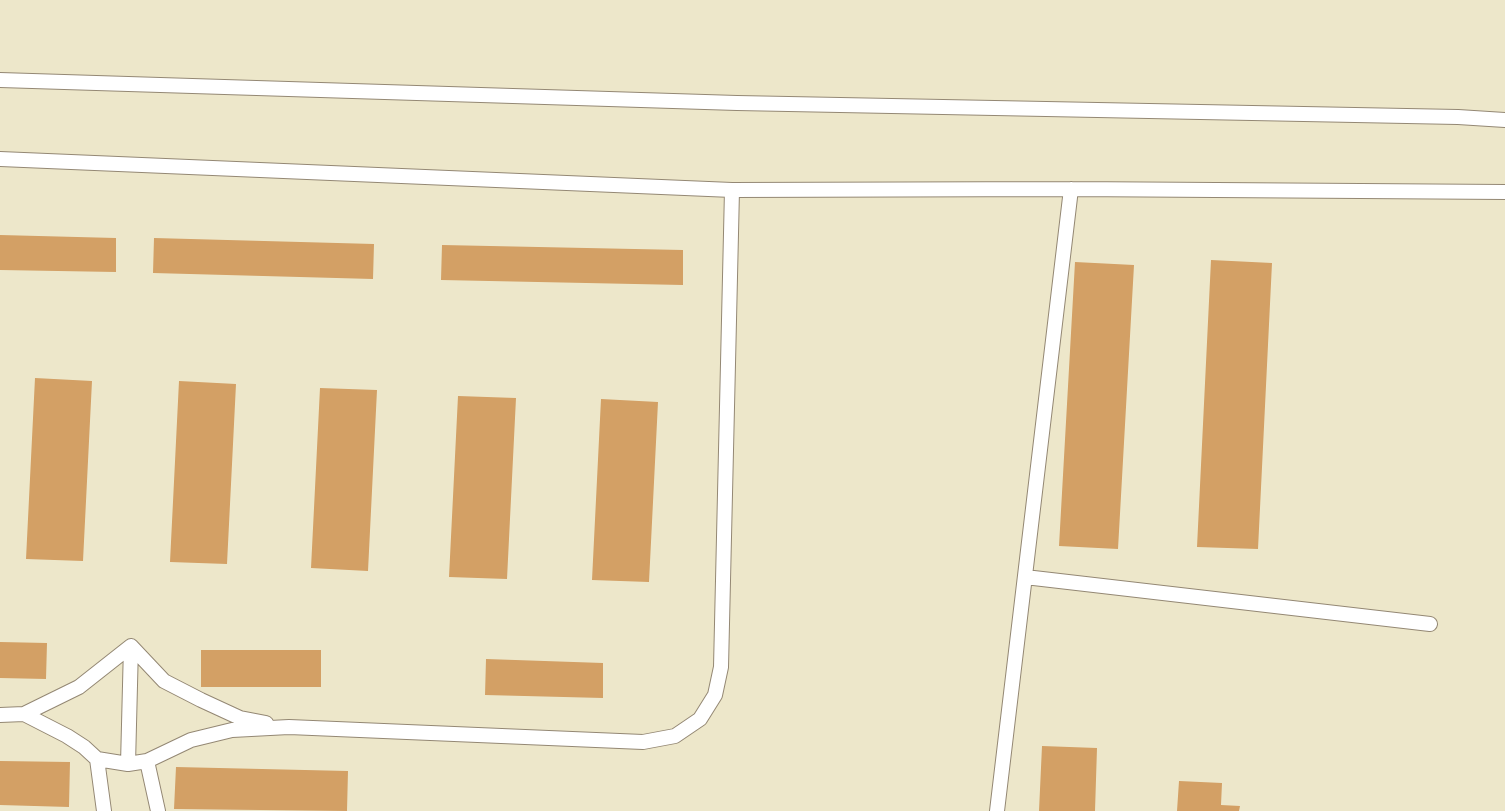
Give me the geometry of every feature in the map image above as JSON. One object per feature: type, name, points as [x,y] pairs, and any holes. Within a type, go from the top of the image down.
[{"type":"lane","points":[[0,80],[737,103],[1458,117],[1505,120]]},
{"type":"lane","points":[[0,159],[732,190],[1071,189],[1505,192]]},
{"type":"lane","points":[[997,811],[1071,189]]},
{"type":"lane","points":[[24,714],[67,736],[84,747],[97,759],[128,764],[147,761],[192,740],[232,730],[289,727],[643,742],[675,736],[700,719],[715,695],[720,667],[732,190]]},
{"type":"lane","points":[[1025,576],[1430,624]]},
{"type":"lane","points":[[131,646],[164,681],[201,700],[240,718],[289,727]]},
{"type":"lane","points":[[0,715],[24,714],[80,686],[131,646]]},
{"type":"lane","points":[[128,764],[131,646]]},
{"type":"lane","points":[[97,759],[104,811]]},
{"type":"lane","points":[[147,761],[158,811]]},
{"type":"building","points":[[0,235],[116,238],[116,272],[0,270]]},
{"type":"building","points":[[154,238],[374,244],[373,279],[153,273]]},
{"type":"building","points":[[442,245],[683,250],[683,285],[441,280]]},
{"type":"building","points":[[1211,260],[1272,263],[1258,549],[1197,547]]},
{"type":"building","points":[[1075,262],[1134,265],[1118,549],[1059,546]]},
{"type":"building","points":[[35,378],[92,381],[83,561],[26,559]]},
{"type":"building","points":[[179,381],[236,384],[227,564],[170,562]]},
{"type":"building","points":[[320,388],[377,390],[368,571],[311,568]]},
{"type":"building","points":[[458,396],[516,398],[507,579],[449,577]]},
{"type":"building","points":[[601,399],[658,402],[649,582],[592,580]]},
{"type":"building","points":[[0,642],[47,643],[46,679],[0,678]]},
{"type":"building","points":[[201,650],[321,650],[321,687],[201,687]]},
{"type":"building","points":[[486,659],[603,663],[603,698],[485,695]]},
{"type":"building","points":[[1042,746],[1097,748],[1095,811],[1039,811]]},
{"type":"building","points":[[0,761],[70,762],[69,807],[0,805]]},
{"type":"building","points":[[176,767],[348,771],[347,811],[174,809]]},
{"type":"building","points":[[1179,781],[1222,783],[1221,805],[1240,806],[1239,811],[1177,811]]}]
